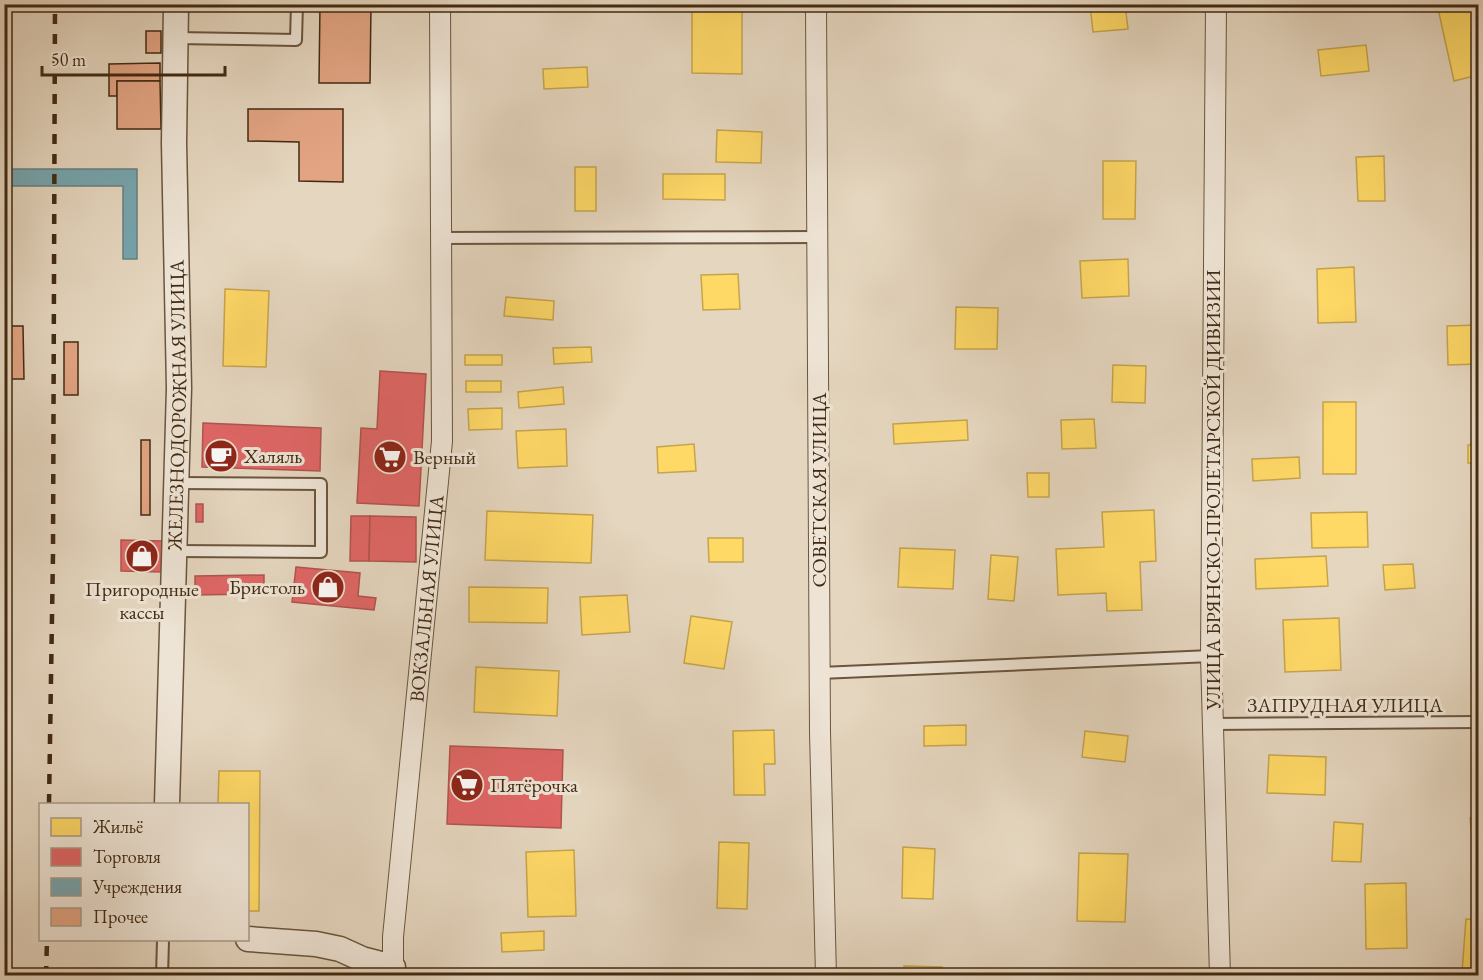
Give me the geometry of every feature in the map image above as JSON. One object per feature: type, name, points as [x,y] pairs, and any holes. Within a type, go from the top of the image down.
[{"type":"street","name":"ЖЕЛЕЗНОДОРОЖНАЯ УЛИЦА","points":[[168,803],[179,388],[174,143],[176,4]]},
{"type":"street","name":"ВОКЗАЛЬНАЯ УЛИЦА","points":[[393,971],[393,936],[442,441],[440,4]]},
{"type":"street","name":"СОВЕТСКАЯ УЛИЦА","points":[[816,4],[820,673],[826,975]]},
{"type":"street","name":"УЛИЦА БРЯНСКО-ПРОЛЕТАРСКОЙ ДИВИЗИИ","points":[[1216,4],[1211,656],[1220,975]]},
{"type":"street","points":[[249,939],[340,949],[393,971]]},
{"type":"lane","points":[[175,38],[296,40],[297,4]]},
{"type":"lane","points":[[441,238],[817,237]]},
{"type":"lane","points":[[175,551],[321,552],[321,484],[177,483]]},
{"type":"lane","points":[[820,673],[1211,656]]},
{"type":"lane","name":"ЗАПРУДНАЯ УЛИЦА","points":[[1212,724],[1479,722]]},
{"type":"lane","points":[[162,975],[163,941]]},
{"type":"building: Жильё","points":[[1090,4],[1125,4],[1128,29],[1093,32]]},
{"type":"building: Жильё","points":[[1437,4],[1477,4],[1478,75],[1454,81]]},
{"type":"building: Жильё","points":[[692,10],[742,10],[742,74],[692,73]]},
{"type":"building: Жильё","points":[[1366,45],[1369,71],[1321,76],[1318,50]]},
{"type":"building: Жильё","points":[[587,67],[588,87],[544,89],[543,69]]},
{"type":"building: Жильё","points":[[717,130],[762,132],[761,163],[716,162]]},
{"type":"building: Жильё","points":[[1384,156],[1385,201],[1358,201],[1356,157]]},
{"type":"building: Жильё","points":[[1103,161],[1136,161],[1135,219],[1103,219]]},
{"type":"building: Жильё","points":[[575,167],[596,167],[596,211],[575,211]]},
{"type":"building: Жильё","points":[[663,174],[725,174],[725,200],[663,199]]},
{"type":"building: Жильё","points":[[1128,259],[1129,296],[1082,298],[1080,261]]},
{"type":"building: Жильё","points":[[1354,267],[1356,322],[1318,323],[1317,269]]},
{"type":"building: Жильё","points":[[738,274],[740,309],[703,310],[701,275]]},
{"type":"building: Жильё","points":[[225,289],[269,291],[266,367],[223,366]]},
{"type":"building: Жильё","points":[[506,297],[554,301],[553,320],[504,316]]},
{"type":"building: Жильё","points":[[956,307],[998,308],[997,349],[955,349]]},
{"type":"building: Жильё","points":[[1478,325],[1478,364],[1448,365],[1447,326]]},
{"type":"building: Жильё","points":[[591,347],[592,362],[554,364],[553,348]]},
{"type":"building: Жильё","points":[[465,355],[502,355],[502,365],[465,365]]},
{"type":"building: Жильё","points":[[1113,365],[1146,366],[1145,403],[1112,402]]},
{"type":"building: Жильё","points":[[466,381],[501,381],[501,392],[466,392]]},
{"type":"building: Жильё","points":[[563,387],[564,404],[519,408],[518,392]]},
{"type":"building: Жильё","points":[[1323,402],[1356,402],[1356,474],[1323,474]]},
{"type":"building: Жильё","points":[[502,408],[502,429],[469,430],[468,409]]},
{"type":"building: Жильё","points":[[1094,419],[1096,448],[1062,449],[1061,420]]},
{"type":"building: Жильё","points":[[967,420],[968,440],[894,444],[893,424]]},
{"type":"building: Жильё","points":[[566,429],[567,466],[518,468],[516,431]]},
{"type":"building: Жильё","points":[[694,444],[696,471],[658,473],[657,447]]},
{"type":"building: Жильё","points":[[1468,445],[1478,445],[1478,463],[1468,463]]},
{"type":"building: Жильё","points":[[1299,457],[1300,478],[1253,481],[1252,459]]},
{"type":"building: Жильё","points":[[1027,473],[1049,473],[1049,497],[1028,497]]},
{"type":"building: Жильё","points":[[1154,510],[1156,561],[1140,562],[1142,610],[1107,611],[1106,593],[1058,595],[1056,549],[1104,547],[1102,512]]},
{"type":"building: Жильё","points":[[487,511],[593,515],[591,563],[485,560]]},
{"type":"building: Жильё","points":[[1367,512],[1368,547],[1312,548],[1311,513]]},
{"type":"building: Жильё","points":[[708,538],[743,538],[743,562],[709,562]]},
{"type":"building: Жильё","points":[[900,548],[955,550],[953,589],[898,587]]},
{"type":"building: Жильё","points":[[991,555],[1018,557],[1014,601],[988,599]]},
{"type":"building: Жильё","points":[[1326,556],[1328,586],[1256,589],[1255,559]]},
{"type":"building: Жильё","points":[[1413,564],[1415,588],[1385,590],[1383,565]]},
{"type":"building: Жильё","points":[[469,587],[548,588],[547,623],[469,622]]},
{"type":"building: Жильё","points":[[627,595],[630,632],[582,635],[580,597]]},
{"type":"building: Жильё","points":[[1475,607],[1478,607],[1478,661],[1472,661]]},
{"type":"building: Жильё","points":[[691,616],[732,622],[724,669],[684,663]]},
{"type":"building: Жильё","points":[[1339,618],[1341,670],[1285,672],[1283,620]]},
{"type":"building: Жильё","points":[[476,667],[559,671],[557,716],[474,712]]},
{"type":"building: Жильё","points":[[966,725],[966,745],[924,746],[924,726]]},
{"type":"building: Жильё","points":[[774,730],[775,764],[764,764],[765,795],[734,795],[733,731]]},
{"type":"building: Жильё","points":[[1085,731],[1128,736],[1125,762],[1082,757]]},
{"type":"building: Жильё","points":[[1269,755],[1326,757],[1325,795],[1267,793]]},
{"type":"building: Жильё","points":[[219,771],[260,771],[259,911],[249,911],[249,803],[218,803]]},
{"type":"building: Жильё","points":[[1478,817],[1478,857],[1474,857],[1470,818]]},
{"type":"building: Жильё","points":[[1334,822],[1363,824],[1361,862],[1332,861]]},
{"type":"building: Жильё","points":[[719,842],[749,843],[747,909],[717,908]]},
{"type":"building: Жильё","points":[[903,847],[935,849],[933,899],[902,898]]},
{"type":"building: Жильё","points":[[574,850],[576,916],[528,917],[526,852]]},
{"type":"building: Жильё","points":[[1079,853],[1128,854],[1125,922],[1077,921]]},
{"type":"building: Жильё","points":[[1406,883],[1407,948],[1366,949],[1365,884]]},
{"type":"building: Жильё","points":[[1466,919],[1478,920],[1478,974],[1462,972]]},
{"type":"building: Жильё","points":[[544,931],[544,950],[502,952],[501,933]]},
{"type":"building: Жильё","points":[[904,966],[942,967],[941,976],[904,976]]},
{"type":"building: Торговля","name":"Верный","points":[[380,371],[426,374],[419,506],[357,503],[361,428],[377,429]]},
{"type":"building: Торговля","points":[[203,423],[321,428],[320,471],[202,467]]},
{"type":"building: Торговля","points":[[196,504],[203,504],[203,522],[196,522]]},
{"type":"building: Торговля","points":[[351,516],[370,516],[369,561],[350,561]]},
{"type":"building: Торговля","points":[[370,516],[416,517],[416,562],[369,561]]},
{"type":"building: Торговля","name":"Пригородные кассы","points":[[121,540],[162,541],[162,572],[121,571]]},
{"type":"building: Торговля","points":[[296,567],[360,573],[358,596],[376,598],[374,610],[292,602]]},
{"type":"building: Торговля","points":[[264,575],[264,594],[195,595],[195,576]]},
{"type":"building: Торговля","points":[[450,746],[563,750],[561,828],[447,824]]},
{"type":"building: Учреждения","points":[[4,169],[137,169],[137,259],[123,259],[123,186],[4,186]]},
{"type":"building: Прочее","points":[[320,4],[371,4],[370,83],[319,83]]},
{"type":"building: Прочее","points":[[146,31],[161,31],[161,53],[146,53]]},
{"type":"building: Прочее","points":[[160,63],[160,81],[117,81],[117,96],[109,96],[109,64]]},
{"type":"building: Прочее","points":[[117,81],[160,81],[161,129],[117,129]]},
{"type":"building: Прочее","points":[[248,109],[343,109],[343,182],[299,181],[299,142],[248,141]]},
{"type":"building: Прочее","points":[[10,326],[23,326],[24,379],[10,379]]},
{"type":"building: Прочее","points":[[64,342],[78,342],[78,395],[64,395]]},
{"type":"building: Прочее","points":[[141,440],[150,440],[150,515],[141,515]]},
{"type":"railway","points":[[49,803],[53,554],[55,4]]},
{"type":"railway","points":[[46,976],[47,941]]},
{"type":"place","name":"Халяль","points":[[221,456]]},
{"type":"place","name":"Верный","points":[[390,457]]},
{"type":"place","name":"Пригородные кассы","points":[[142,556]]},
{"type":"place","name":"Бристоль","points":[[328,587]]},
{"type":"place","name":"Пятёрочка","points":[[467,785]]}]
